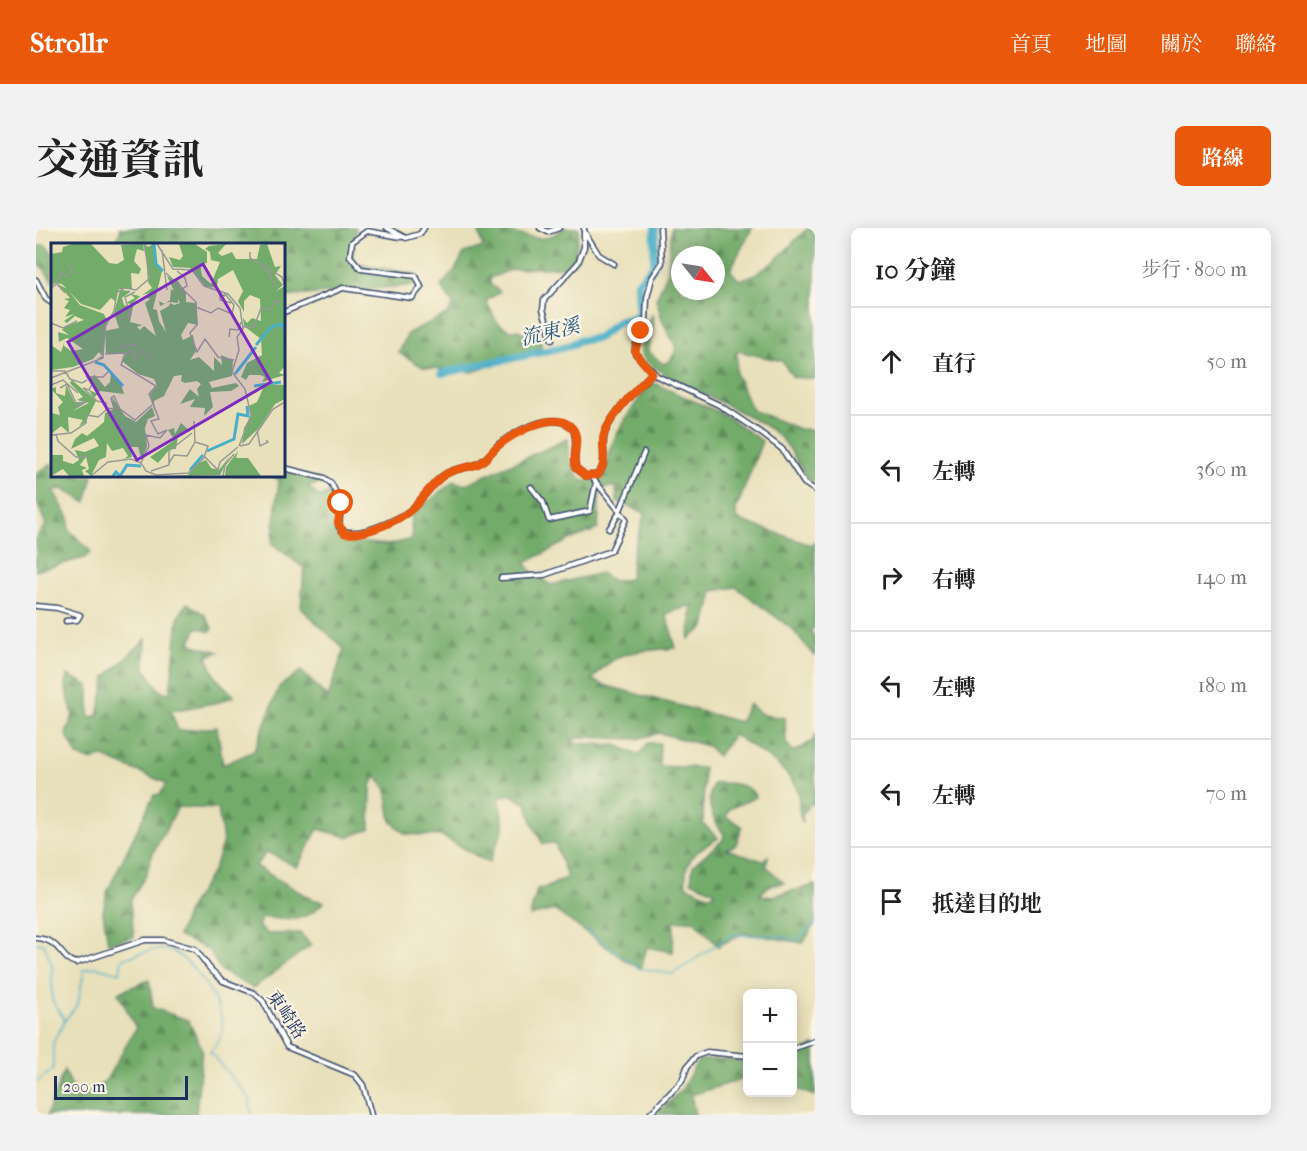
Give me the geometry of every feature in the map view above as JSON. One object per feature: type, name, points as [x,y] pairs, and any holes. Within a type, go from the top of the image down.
[{"type":"street","points":[[387,228],[401,237]]},
{"type":"street","points":[[285,312],[343,288],[412,298],[421,287],[416,276],[361,269],[350,256],[352,242],[368,231],[401,237],[420,234],[424,228]]},
{"type":"street","points":[[540,228],[548,232],[559,228]]},
{"type":"street","points":[[660,228],[662,263],[652,278],[647,298],[646,320],[635,347],[635,353],[652,373],[719,405],[761,432],[782,449],[804,483],[815,490]]},
{"type":"street","points":[[584,229],[599,255],[614,264]]},
{"type":"street","points":[[552,339],[543,309],[544,300],[578,263],[584,247],[584,229]]},
{"type":"street","points":[[36,280],[46,299],[51,302]]},
{"type":"street","points":[[285,468],[328,480],[340,498],[339,527],[344,533],[352,534],[380,526],[408,512],[445,474],[461,466],[479,463],[505,441],[549,420],[560,420],[573,429],[576,440],[574,457],[576,468],[582,474],[597,475],[603,467],[603,438],[607,429],[637,388],[652,373]]},
{"type":"street","points":[[609,529],[621,510],[644,453]]},
{"type":"street","points":[[501,578],[544,575],[612,551],[626,519],[621,510],[609,500],[591,476]]},
{"type":"street","points":[[531,488],[543,502],[549,520],[590,511],[596,482]]},
{"type":"street","points":[[36,606],[79,613],[77,620],[66,621]]},
{"type":"street","name":"東崎路","points":[[36,938],[52,941],[67,960],[76,963],[145,940],[163,940],[195,949],[223,981],[254,993],[263,1001],[287,1047],[355,1075],[363,1085],[371,1115]]},
{"type":"street","points":[[797,1047],[815,1041]]},
{"type":"street","points":[[649,1115],[682,1081],[687,1067],[696,1056],[707,1053],[743,1056]]},
{"type":"green space","points":[[119,228],[356,228],[352,263],[416,274],[415,285],[285,297],[285,243],[114,243],[121,230]]},
{"type":"green space","points":[[478,228],[544,238],[565,228],[579,228],[574,263],[566,267],[513,269],[490,278],[490,284],[500,292],[486,301],[497,322],[509,330],[518,330],[532,339],[541,341],[541,348],[473,372],[423,367],[399,353],[408,333],[448,314],[453,304],[441,286],[455,270],[464,253],[483,247]]},
{"type":"green space","points":[[671,228],[752,228],[730,270],[739,280],[761,271],[777,259],[808,228],[815,231],[815,379],[793,377],[782,361],[737,351],[736,374],[752,410],[799,429],[815,430],[815,483],[808,479],[784,441],[767,427],[665,374],[650,364],[642,355],[642,340],[652,315],[654,322],[648,351],[663,364],[670,361],[677,349],[662,320],[656,299],[668,271]]},
{"type":"green space","points":[[45,245],[51,251],[51,280],[44,269],[36,263],[36,247]]},
{"type":"green space","points":[[651,382],[723,414],[762,441],[736,510],[736,519],[811,545],[815,542],[815,627],[810,631],[815,637],[815,656],[792,629],[736,587],[713,591],[705,627],[689,639],[692,605],[666,614],[676,648],[640,651],[620,656],[601,669],[592,680],[740,722],[749,704],[763,715],[785,718],[786,743],[794,752],[814,740],[815,734],[815,805],[811,803],[802,815],[803,823],[799,813],[798,791],[791,778],[768,758],[734,735],[717,756],[708,746],[659,733],[637,739],[582,737],[571,740],[576,743],[616,745],[639,755],[648,743],[660,743],[659,766],[704,768],[703,824],[718,838],[703,847],[689,862],[686,886],[708,895],[714,895],[714,891],[691,881],[693,865],[723,840],[724,834],[711,810],[711,789],[714,783],[726,783],[738,784],[753,792],[756,797],[729,809],[726,817],[742,826],[736,845],[726,849],[763,861],[768,856],[766,866],[784,883],[768,886],[760,895],[772,896],[815,885],[815,924],[803,943],[744,933],[718,946],[694,920],[674,921],[673,952],[647,947],[641,968],[628,962],[554,910],[530,916],[537,889],[548,887],[567,877],[555,843],[543,844],[533,825],[527,804],[510,794],[499,798],[504,827],[489,863],[442,836],[405,834],[391,821],[386,790],[376,775],[371,786],[370,829],[348,837],[318,829],[297,867],[267,852],[255,866],[311,899],[324,902],[309,914],[296,919],[262,917],[258,926],[268,934],[300,933],[311,945],[253,988],[221,971],[209,950],[178,936],[189,908],[213,871],[223,841],[218,809],[178,807],[153,853],[146,875],[130,901],[134,937],[108,943],[103,912],[107,892],[154,795],[160,795],[166,783],[101,756],[93,761],[77,756],[66,734],[73,715],[65,685],[68,675],[89,686],[89,717],[98,716],[106,677],[146,639],[145,669],[160,691],[170,693],[178,618],[187,603],[205,615],[213,629],[209,632],[197,627],[190,644],[218,652],[207,657],[216,678],[234,696],[219,702],[171,711],[178,731],[217,727],[223,765],[254,751],[279,687],[301,671],[328,698],[344,649],[301,608],[304,568],[272,544],[279,479],[274,477],[285,477],[285,471],[320,479],[324,482],[308,487],[320,497],[332,492],[337,510],[334,527],[343,541],[389,545],[412,539],[411,516],[454,481],[464,485],[568,439],[569,460],[582,481],[594,480],[606,471],[612,446],[629,413]],"holes":[[[616,486],[617,502],[645,513],[633,552],[630,579],[613,581],[601,573],[551,585],[534,574],[525,563],[569,540],[598,529],[600,489]]]},
{"type":"green space","points":[[51,465],[51,477],[93,477],[86,502],[63,489],[53,490],[69,518],[69,530],[91,552],[84,558],[36,571],[36,536],[46,525],[36,500],[36,473]]},
{"type":"green space","points":[[149,980],[153,1008],[188,1020],[202,1049],[196,1115],[47,1115],[64,1070],[79,1100],[106,1080],[136,1028],[118,993]]},
{"type":"green space","points":[[815,1045],[815,1096],[797,1089],[797,1053]]},
{"type":"green space","points":[[698,1060],[743,1061],[743,1079],[691,1095],[695,1115],[657,1114],[682,1089]]},
{"type":"waterway","name":"流東溪","points":[[442,373],[598,338],[619,321],[635,318],[639,312],[638,283],[654,265],[655,228]]},
{"type":"waterway","points":[[587,930],[638,968],[673,974],[731,935],[774,936],[797,940],[815,923]]},
{"type":"waterway","points":[[36,943],[44,944],[52,965],[52,1000],[65,1020],[78,1004],[84,970],[97,967],[120,973],[122,959],[154,950],[167,950],[181,957],[199,975],[214,999],[222,1022],[222,1032],[210,1052],[250,1099],[251,1115]]},
{"type":"waterway","points":[[36,1082],[53,1070],[53,1043],[65,1020]]},
{"type":"route","points":[[341,503],[338,523],[341,531],[352,534],[370,530],[408,512],[445,474],[461,466],[476,465],[498,445],[533,426],[555,419],[570,425],[576,434],[574,457],[576,468],[586,476],[597,475],[603,467],[603,438],[607,429],[637,388],[652,373],[635,352],[641,331]]}]
